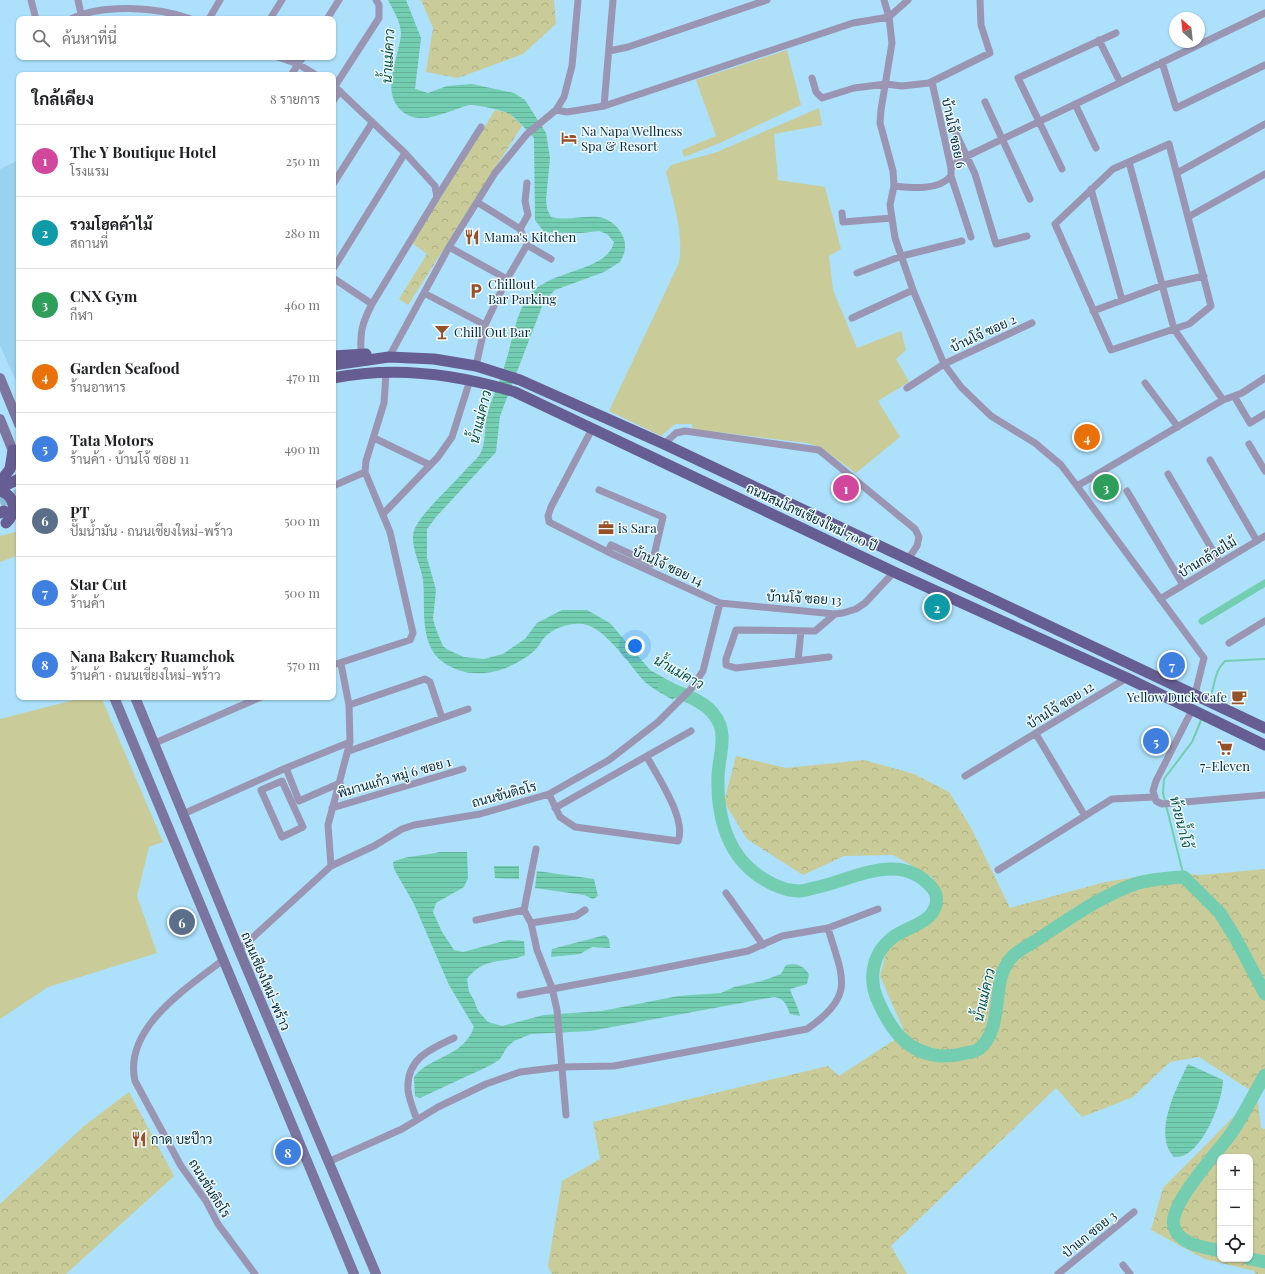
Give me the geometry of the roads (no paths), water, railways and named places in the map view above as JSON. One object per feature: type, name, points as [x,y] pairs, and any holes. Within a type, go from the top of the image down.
[{"type":"main road","points":[[336,356],[361,353],[389,357]]},
{"type":"main road","name":"ถนนสมโภชเชียงใหม่ 700 ปี","points":[[336,365],[389,357],[434,359],[476,366],[520,380],[664,444],[1265,728]]},
{"type":"main road","points":[[336,385],[382,373]]},
{"type":"main road","name":"ถนนสมโภชเชียงใหม่ 700 ปี","points":[[336,378],[382,373],[421,374],[470,380],[515,392],[894,572],[1127,678],[1194,712],[1265,745]]},
{"type":"main road","points":[[0,378],[16,417]]},
{"type":"main road","points":[[0,419],[16,458]]},
{"type":"main road","points":[[0,482],[10,469],[13,450]]},
{"type":"main road","points":[[0,488],[16,480]]},
{"type":"main road","points":[[0,491],[8,495],[14,504],[13,515],[3,524]]},
{"type":"main road","points":[[3,524],[16,518]]},
{"type":"main road","points":[[3,524],[16,524]]},
{"type":"main road","points":[[115,700],[354,1274]]},
{"type":"main road","name":"ถนนเชียงใหม่-พร้าว","points":[[136,700],[239,950],[376,1274]]},
{"type":"main road","points":[[223,960],[239,950]]},
{"type":"street","points":[[31,0],[35,16]]},
{"type":"street","points":[[78,0],[81,14]]},
{"type":"street","points":[[123,0],[124,9]]},
{"type":"street","points":[[211,16],[220,0]]},
{"type":"street","points":[[272,16],[282,0]]},
{"type":"street","points":[[329,16],[339,0]]},
{"type":"street","points":[[376,0],[379,5],[379,18],[336,87],[405,153],[435,186],[437,197]]},
{"type":"street","points":[[389,357],[449,247],[495,173],[527,134],[554,112],[564,98],[572,66],[578,0]]},
{"type":"street","points":[[604,106],[613,0]]},
{"type":"street","points":[[609,51],[628,47],[768,0]]},
{"type":"street","points":[[884,0],[889,16],[892,44],[880,122],[892,171],[894,186],[890,206],[895,238],[913,290],[944,364],[961,387],[991,416],[1035,443],[1061,465],[1204,658],[1200,697]]},
{"type":"street","points":[[554,112],[567,112],[604,106],[853,23],[889,16],[908,0]]},
{"type":"street","points":[[812,78],[816,92],[822,98],[854,88],[886,84],[920,85],[932,82],[990,53],[981,25],[980,0]]},
{"type":"street","points":[[77,16],[81,14],[124,9],[172,12],[183,16]]},
{"type":"street","points":[[951,168],[959,160],[966,156],[1265,13]]},
{"type":"street","points":[[1062,169],[1018,78],[1116,33]]},
{"type":"street","points":[[1099,40],[1120,82]]},
{"type":"street","points":[[287,60],[298,64],[311,72]]},
{"type":"street","points":[[293,72],[300,60]]},
{"type":"street","points":[[1162,62],[1176,108],[1265,65]]},
{"type":"street","name":"บ้านโจ้ ซอย 6","points":[[894,186],[928,187],[946,182],[951,176],[951,168],[932,82]]},
{"type":"street","points":[[985,102],[1030,199]]},
{"type":"street","points":[[1075,104],[1096,148]]},
{"type":"street","points":[[336,179],[372,123]]},
{"type":"street","points":[[1176,173],[1265,124]]},
{"type":"street","points":[[952,125],[975,174],[996,244],[1027,236]]},
{"type":"street","points":[[361,353],[360,334],[362,322],[481,127]]},
{"type":"street","points":[[1169,144],[1211,306],[1189,324],[1111,350],[1055,224],[1113,169],[1129,162],[1169,144]]},
{"type":"street","points":[[336,264],[405,153]]},
{"type":"street","points":[[1129,162],[1174,329],[1223,400]]},
{"type":"street","points":[[1188,217],[1265,174]]},
{"type":"street","points":[[951,176],[971,237]]},
{"type":"street","points":[[520,229],[528,215],[525,201],[526,183]]},
{"type":"street","points":[[1091,189],[1122,300]]},
{"type":"street","points":[[477,202],[520,229],[527,244],[551,258]]},
{"type":"street","points":[[842,213],[843,222],[892,218]]},
{"type":"street","points":[[857,273],[902,256],[962,241]]},
{"type":"street","points":[[476,366],[485,325],[507,279],[527,244]]},
{"type":"street","points":[[449,247],[507,279]]},
{"type":"street","points":[[1093,311],[1163,285],[1204,276]]},
{"type":"street","points":[[336,280],[372,304]]},
{"type":"street","points":[[852,318],[913,290]]},
{"type":"street","points":[[424,293],[485,325]]},
{"type":"street","name":"บ้านโจ้ ซอย 2","points":[[907,388],[944,364],[1032,323]]},
{"type":"street","points":[[336,665],[410,640],[413,633],[394,544],[365,472],[366,462],[384,403],[382,373]]},
{"type":"street","points":[[1077,486],[1223,400],[1242,393],[1265,378]]},
{"type":"street","points":[[383,514],[430,466],[452,437],[470,380]]},
{"type":"street","points":[[1145,383],[1178,427]]},
{"type":"street","points":[[1234,396],[1250,423],[1265,414]]},
{"type":"street","name":"บ้านโจ้ ซอย 14","points":[[592,429],[551,506],[548,516],[549,522],[608,552],[720,603]]},
{"type":"street","points":[[664,444],[676,433],[685,431],[819,450],[915,529],[919,536],[917,546],[908,559]]},
{"type":"street","points":[[374,438],[430,466]]},
{"type":"street","points":[[1249,444],[1265,471]]},
{"type":"street","points":[[1210,460],[1257,541]]},
{"type":"street","points":[[336,485],[365,472]]},
{"type":"street","points":[[1168,474],[1220,563]]},
{"type":"street","points":[[599,490],[662,517],[652,564],[612,544],[608,552]]},
{"type":"street","points":[[1128,491],[1184,584]]},
{"type":"street","name":"บ้านกล้วยไม้","points":[[1160,598],[1265,536]]},
{"type":"street","name":"บ้านโจ้ ซอย 13","points":[[720,603],[835,614],[856,609],[866,603],[894,572]]},
{"type":"street","name":"ถนนขันติธโร","points":[[239,950],[331,866],[374,846],[402,828],[480,814],[549,794],[609,760],[658,722],[691,689],[703,671],[720,603]]},
{"type":"street","points":[[829,657],[736,668],[726,665],[726,659],[736,630],[815,631],[835,614]]},
{"type":"street","points":[[1229,643],[1265,621]]},
{"type":"street","points":[[798,660],[801,631]]},
{"type":"street","points":[[331,866],[327,834],[332,808],[349,751],[350,742],[349,705],[341,664]]},
{"type":"street","name":"บ้านโจ้ ซอย 12","points":[[965,776],[1127,678]]},
{"type":"street","points":[[349,705],[425,679],[430,682],[442,718]]},
{"type":"street","points":[[155,743],[254,700]]},
{"type":"street","points":[[349,751],[468,709]]},
{"type":"street","points":[[1194,712],[1156,781],[1153,791],[1154,797],[1162,804],[1265,795]]},
{"type":"street","points":[[555,808],[691,731]]},
{"type":"street","points":[[1036,734],[1085,816]]},
{"type":"street","points":[[183,814],[286,768],[350,742]]},
{"type":"street","points":[[549,794],[560,817],[575,827],[678,841],[681,834],[675,810],[647,757]]},
{"type":"street","points":[[286,768],[300,801],[340,783]]},
{"type":"street","name":"พิมานแก้ว หมู่ 6 ซอย 1","points":[[332,808],[463,769]]},
{"type":"street","points":[[256,781],[282,837],[303,827],[282,780],[261,790]]},
{"type":"street","points":[[998,870],[1112,799],[1154,797]]},
{"type":"street","points":[[536,849],[524,910],[531,923],[537,950],[552,988],[557,1010],[566,1115]]},
{"type":"street","points":[[726,893],[763,945]]},
{"type":"street","points":[[520,995],[748,951],[782,936],[828,928],[878,909]]},
{"type":"street","points":[[476,920],[524,910]]},
{"type":"street","points":[[531,923],[576,916],[585,910]]},
{"type":"street","points":[[328,1162],[402,1129],[486,1084],[520,1072],[561,1066],[614,1066],[807,1029],[822,1019],[835,1006],[841,990],[843,979],[828,928]]},
{"type":"street","name":"ถนนขันติธโร","points":[[223,960],[172,1000],[159,1013],[146,1030],[138,1047],[133,1072],[135,1081],[181,1166],[206,1201],[218,1224],[255,1274]]},
{"type":"street","points":[[417,1120],[408,1091],[413,1067],[419,1057],[454,1038]]},
{"type":"street","name":"ป่าแก ซอย 3","points":[[1058,1274],[1134,1212]]},
{"type":"street","points":[[1123,1265],[1130,1274]]},
{"type":"waterway","points":[[1202,621],[1265,583]]},
{"type":"waterway","name":"ห้วยน้ำโจ้","points":[[1210,697],[1217,673],[1225,661],[1265,659]]},
{"type":"waterway","name":"น้ำแม่คาว","points":[[664,686],[692,698],[711,710],[719,723],[722,746],[718,770],[718,790],[724,828],[734,850],[741,860],[755,873],[766,881],[779,887],[799,891],[876,870],[892,869],[906,871],[920,877],[933,889],[936,896],[936,905],[932,913],[922,922],[896,935],[885,944],[876,959],[873,976],[875,993],[883,1012],[902,1038],[919,1050],[929,1054],[946,1056],[979,1049],[986,1042],[994,1024],[1002,974],[1014,955],[1082,910],[1121,889],[1141,882],[1153,880],[1184,877],[1220,913],[1236,939],[1265,994]]},
{"type":"waterway","name":"ห้วยน้ำโจ้","points":[[1184,877],[1163,793],[1164,779],[1192,742],[1202,718]]},
{"type":"waterway","name":"น้ำแม่คาว","points":[[1217,1250],[1193,1244],[1181,1238],[1174,1227],[1174,1218],[1185,1193],[1235,1128],[1265,1075]]},
{"type":"waterway","name":"น้ำแม่คาว","points":[[1253,1260],[1265,1262]]},
{"type":"tunnel","points":[[0,502],[16,495]]},
{"type":"place","name":"Na Napa Wellness Spa & Resort","points":[[569,138]]},
{"type":"place","name":"Mama's Kitchen","points":[[472,237]]},
{"type":"place","name":"Chillout Bar Parking","points":[[476,291]]},
{"type":"place","name":"Chill Out Bar","points":[[442,332]]},
{"type":"place","name":"Garden Seafood","points":[[1087,437]]},
{"type":"place","name":"CNX Gym","points":[[1106,487]]},
{"type":"place","name":"The Y Boutique Hotel","points":[[846,488]]},
{"type":"place","name":"is Sara","points":[[606,528]]},
{"type":"place","name":"รวมโฮคค้าไม้","points":[[937,607]]},
{"type":"place","name":"Star Cut","points":[[1172,665]]},
{"type":"place","name":"Yellow Duck Cafe","points":[[1239,697]]},
{"type":"place","name":"Tata Motors","points":[[1156,741]]},
{"type":"place","name":"7-Eleven","points":[[1225,748]]},
{"type":"place","name":"PT","points":[[182,922]]},
{"type":"place","name":"กาด บะป๊าว","points":[[139,1139]]},
{"type":"place","name":"Nana Bakery Ruamchok","points":[[288,1152]]}]
